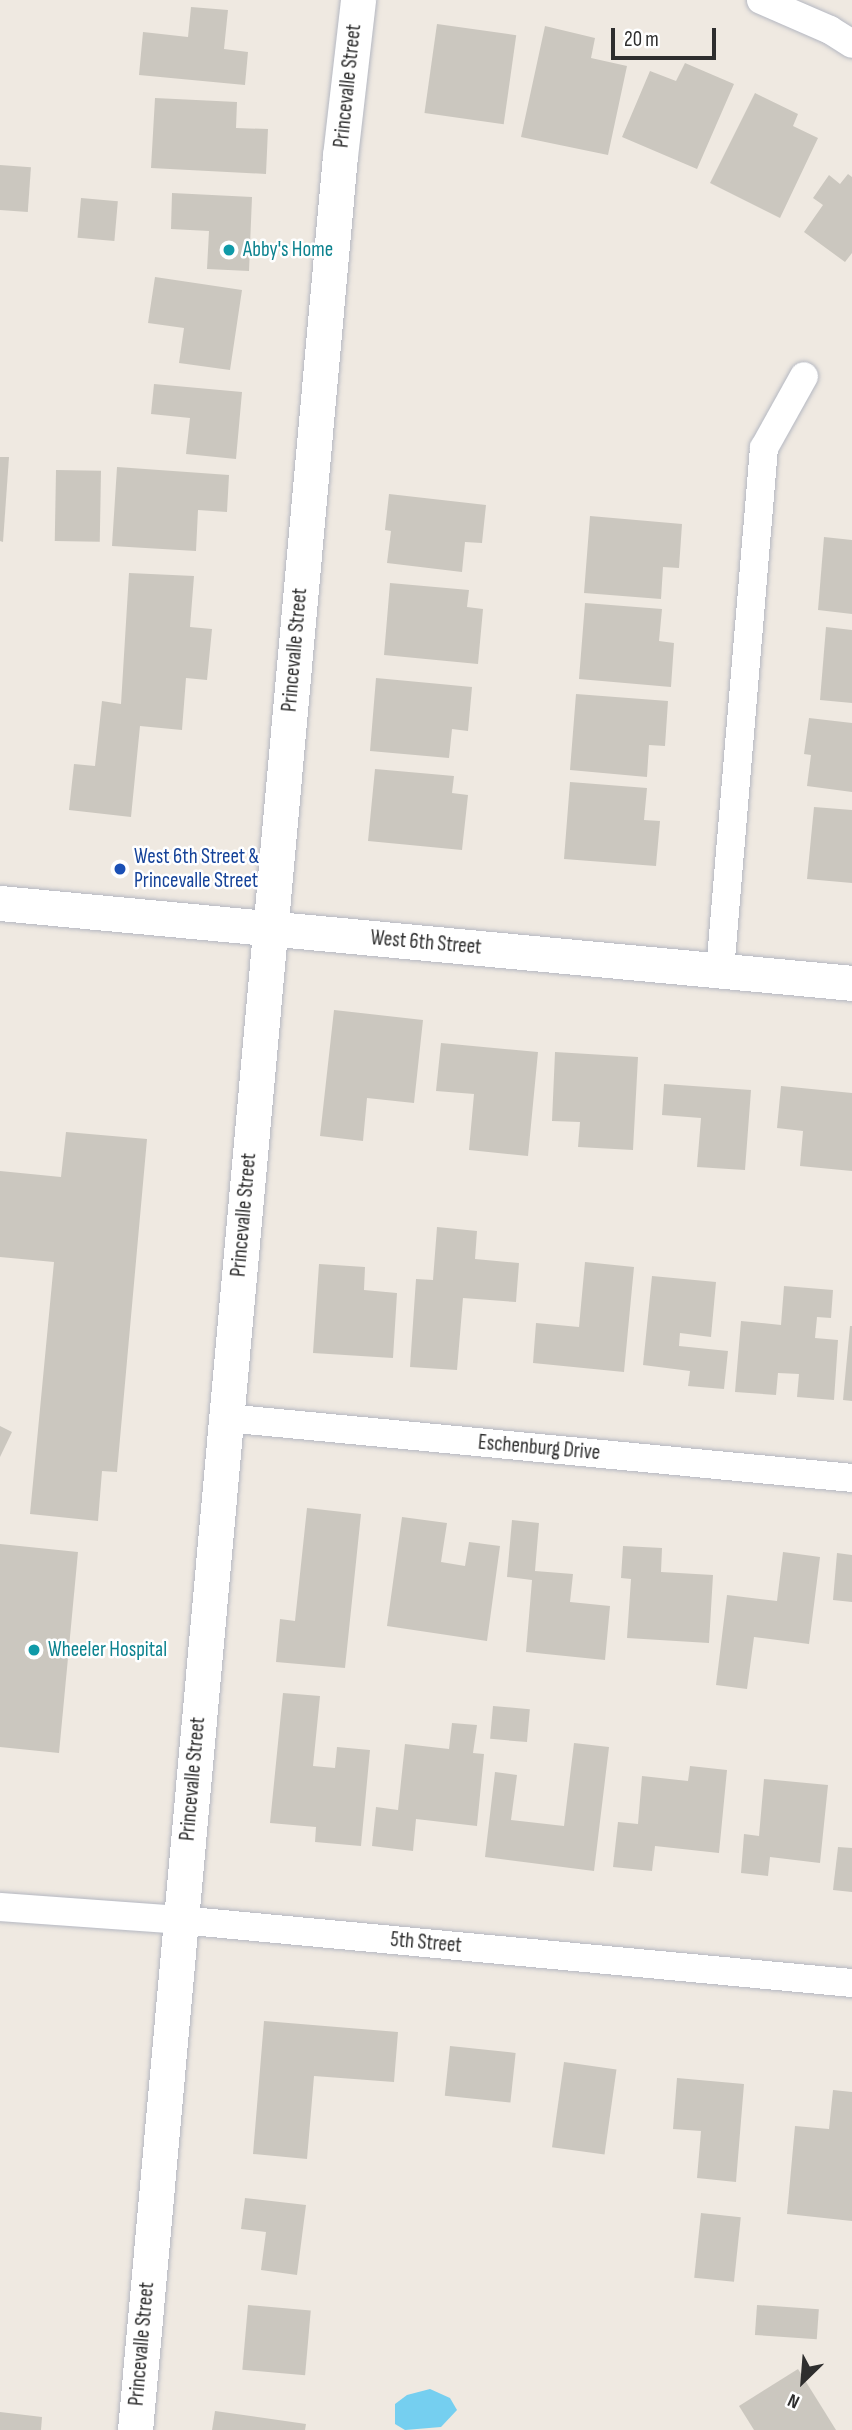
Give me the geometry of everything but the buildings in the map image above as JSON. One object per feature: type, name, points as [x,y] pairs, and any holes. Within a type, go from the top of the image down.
[{"type":"street","name":"Princevalle Street","points":[[135,2430],[339,170],[358,0]]},
{"type":"street","points":[[761,0],[830,30],[852,44]]},
{"type":"street","points":[[720,971],[764,448],[804,376]]},
{"type":"street","name":"West 6th Street","points":[[0,903],[852,983]]},
{"type":"street","name":"Eschenburg Drive","points":[[226,1418],[852,1478]]},
{"type":"street","name":"5th Street","points":[[0,1907],[180,1920],[852,1983]]},
{"type":"water","points":[[430,2389],[450,2398],[457,2410],[441,2427],[405,2430],[395,2424],[395,2404],[407,2395]]},
{"type":"place","name":"Abby's Home","points":[[229,250]]},
{"type":"place","name":"West 6th Street & Princevalle Street","points":[[120,869]]},
{"type":"place","name":"Wheeler Hospital","points":[[34,1650]]}]
